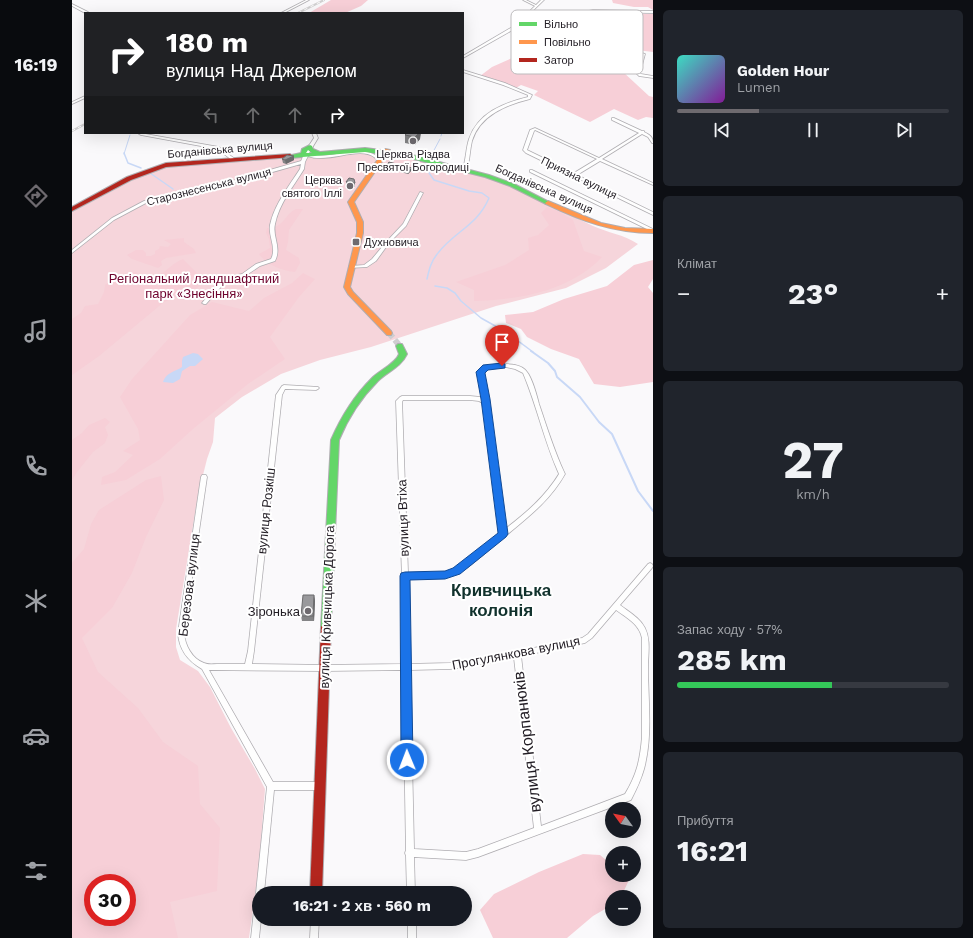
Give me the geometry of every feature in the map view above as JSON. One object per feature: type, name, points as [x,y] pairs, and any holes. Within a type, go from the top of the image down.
[{"type":"street","points":[[284,12],[308,0]]},
{"type":"street","points":[[524,0],[537,6]]},
{"type":"street","points":[[533,10],[543,0]]},
{"type":"street","points":[[72,5],[85,12]]},
{"type":"street","points":[[643,12],[653,12]]},
{"type":"street","points":[[464,56],[511,29]]},
{"type":"street","points":[[464,71],[504,84],[530,95],[529,98],[509,104],[488,114],[480,121],[470,140],[468,163],[465,169]]},
{"type":"street","points":[[639,74],[653,77]]},
{"type":"street","points":[[72,103],[84,97]]},
{"type":"street","points":[[613,119],[650,136],[653,142]]},
{"type":"street","name":"Приязна вулиця","points":[[599,159],[535,128],[532,130],[525,150],[574,176],[653,214]]},
{"type":"street","points":[[574,176],[643,132]]},
{"type":"street","points":[[141,134],[218,148],[233,159]]},
{"type":"street","points":[[204,303],[225,279],[243,275],[258,265],[273,260],[276,254],[272,226],[279,205],[302,169],[308,150],[316,138],[314,134]]},
{"type":"street","name":"Богданівська вулиця","points":[[72,209],[128,178],[147,170],[182,163],[298,155],[303,154],[304,150],[309,149],[312,152],[320,153],[387,150],[465,169],[511,184],[607,228],[633,233],[653,231]]},
{"type":"street","points":[[308,150],[316,157],[367,152],[378,157],[380,161]]},
{"type":"street","points":[[387,150],[351,202],[360,222],[360,233],[351,267],[348,290],[389,333]]},
{"type":"street","points":[[599,159],[653,184]]},
{"type":"street","name":"Старознесенська вулиця","points":[[72,252],[113,219],[145,202],[223,185],[303,162]]},
{"type":"street","points":[[531,171],[653,231]]},
{"type":"street","points":[[351,267],[365,266],[374,260],[388,242],[405,225],[421,193]]},
{"type":"street","name":"вулиця Кривчицька Дорога","points":[[316,886],[324,668],[335,440],[341,426],[355,404],[384,371],[401,358],[403,352],[400,346]]},
{"type":"street","points":[[405,576],[445,575],[457,571],[503,534],[529,513],[552,490],[562,474],[556,462],[541,412],[525,372],[521,369],[510,366],[486,367],[481,372],[503,534]]},
{"type":"street","name":"вулиця Розкіш","points":[[248,667],[279,395],[284,387],[316,388]]},
{"type":"street","name":"вулиця Втіха","points":[[411,886],[405,666],[405,576],[399,400],[402,398],[470,398],[480,399],[486,403]]},
{"type":"street","name":"Березова вулиця","points":[[204,477],[180,633],[181,642],[184,649],[197,664],[204,667],[271,786]]},
{"type":"street","name":"Прогулянкова вулиця","points":[[204,667],[324,668],[467,664],[583,641],[590,636],[650,566]]},
{"type":"street","points":[[409,853],[466,856],[478,853],[628,797],[635,788],[646,755],[647,736],[644,632],[636,621],[616,606]]},
{"type":"street","name":"вулиця Корпанюків","points":[[517,653],[538,831]]},
{"type":"street","points":[[261,886],[271,786],[320,786]]},
{"type":"street","points":[[255,938],[256,926]]},
{"type":"street","points":[[314,938],[315,926]]},
{"type":"street","points":[[412,926],[412,938]]},
{"type":"green space","points":[[331,0],[368,0],[361,6],[347,12],[311,12]]},
{"type":"green space","points":[[612,0],[653,0],[653,10],[648,7],[634,7],[613,3]]},
{"type":"green space","points":[[643,14],[653,14],[653,52],[643,51]]},
{"type":"green space","points":[[511,59],[511,74],[625,74],[649,96],[653,97],[653,118],[646,117],[638,120],[614,109],[590,122],[534,95],[538,91],[521,85],[516,88],[480,76],[492,67]]},
{"type":"green space","name":"Регіональний ландшафтний парк «Знесіння»","points":[[377,152],[443,164],[507,185],[593,226],[627,238],[638,244],[606,268],[566,288],[496,306],[371,347],[320,360],[281,374],[242,397],[215,418],[213,442],[198,495],[176,629],[176,647],[180,660],[198,671],[210,687],[265,789],[259,866],[256,886],[252,886],[252,916],[249,938],[72,938],[72,212],[143,175],[172,166],[289,158],[317,158]]},
{"type":"green space","points":[[547,207],[558,211],[573,220],[584,251],[602,257],[589,269],[559,286],[526,296],[474,301],[474,290],[456,282],[505,265],[529,250],[528,238],[538,235],[549,225],[541,213]]},
{"type":"green space","points":[[296,209],[303,209],[289,230],[286,250],[299,258],[300,263],[295,272],[275,267],[259,254],[270,248],[269,239],[266,233],[267,228],[272,228],[280,224]]},
{"type":"green space","points":[[184,238],[184,242],[194,249],[196,253],[166,258],[161,261],[162,265],[158,268],[132,259],[127,255],[136,250],[143,250],[146,253],[146,256],[151,256],[155,254],[155,251],[159,249],[160,246],[168,247],[171,244],[164,240]]},
{"type":"green space","points":[[183,259],[198,274],[205,275],[205,280],[195,290],[164,302],[99,356],[72,375],[72,319],[81,313],[85,306],[98,304],[104,292],[105,285],[117,275],[136,272],[141,277],[156,276]]},
{"type":"green space","points":[[653,260],[653,279],[648,287],[653,293],[653,382],[620,387],[594,384],[579,359],[551,349],[527,337],[521,329],[506,323],[505,315],[533,312],[564,299],[607,286],[634,265]]},
{"type":"green space","points":[[303,273],[315,279],[299,297],[270,337],[285,359],[248,384],[193,429],[160,459],[126,480],[101,485],[102,477],[115,472],[133,455],[123,451],[140,440],[138,429],[120,397],[132,379],[190,315],[212,302],[249,311],[264,298],[292,283]]},
{"type":"green space","points":[[105,418],[110,422],[105,427],[108,435],[105,443],[93,452],[72,480],[72,440],[82,433],[89,425]]},
{"type":"green space","points":[[161,476],[164,500],[146,537],[132,573],[112,608],[82,638],[98,672],[138,708],[163,742],[198,766],[200,804],[220,828],[217,891],[170,902],[178,938],[72,938],[72,563],[84,549],[91,524],[99,510],[146,480]]},
{"type":"green space","points":[[583,854],[600,855],[605,859],[605,882],[628,882],[624,890],[605,890],[605,909],[593,916],[567,938],[493,938],[480,910],[494,894],[539,872]]},
{"type":"water","points":[[193,353],[198,354],[203,359],[195,366],[190,366],[182,371],[180,379],[173,383],[163,382],[168,374],[182,367],[183,357]]},
{"type":"building","points":[[406,134],[418,134],[415,137],[405,135]]},
{"type":"building","points":[[287,155],[294,156],[285,160],[282,159]]},
{"type":"building","points":[[389,162],[412,168],[408,172],[386,166]]},
{"type":"building","points":[[349,178],[354,179],[355,183],[346,182]]},
{"type":"building","name":"Зіронька","points":[[303,595],[314,595],[313,616],[301,616]]},
{"type":"waterway","points":[[124,153],[130,135]]},
{"type":"waterway","points":[[432,154],[440,139]]},
{"type":"waterway","points":[[124,153],[128,163],[141,168]]},
{"type":"waterway","points":[[431,157],[432,153]]},
{"type":"waterway","points":[[427,279],[436,256],[451,239],[472,222],[484,208],[489,198],[482,193],[469,191],[434,180],[429,173],[430,162]]},
{"type":"waterway","points":[[150,173],[173,189]]},
{"type":"waterway","points":[[435,286],[447,288],[455,293],[461,301],[481,318],[506,332],[533,352]]},
{"type":"waterway","points":[[531,351],[548,363],[555,371],[557,377],[580,397],[599,422],[612,434],[638,491],[653,511]]},
{"type":"tunnel","points":[[389,333],[400,346]]},
{"type":"railway","points":[[300,12],[324,0]]},
{"type":"railway","points":[[72,131],[84,125]]},
{"type":"traffic: fast","points":[[299,155],[303,154],[304,150],[310,147],[310,150],[318,153]]},
{"type":"traffic: fast","points":[[290,156],[365,150],[405,155],[487,176],[512,185],[548,203]]},
{"type":"traffic: fast","points":[[326,627],[335,440],[349,412],[361,395],[383,372],[400,360],[403,354],[400,346]]},
{"type":"traffic: slow","points":[[387,150],[351,202],[360,222],[360,233],[347,287],[350,293],[389,333]]},
{"type":"traffic: slow","points":[[548,203],[586,220],[612,228],[653,231]]},
{"type":"traffic: jam","points":[[72,209],[129,178],[166,165],[290,156]]},
{"type":"traffic: jam","points":[[316,886],[326,627]]},
{"type":"place","name":"Церква Різдва Пресвятої Богородиці","points":[[413,141]]},
{"type":"place","name":"Церква святого Іллі","points":[[350,186]]},
{"type":"place","name":"Духновича","points":[[356,242]]},
{"type":"place","name":"Зіронька","points":[[308,611]]},
{"type":"district","name":"Кривчицька колонія","points":[[501,600]]},
{"type":"route","points":[[407,760],[405,576],[445,575],[457,571],[473,560],[503,534],[486,399],[481,372],[482,369],[486,367],[502,366]]}]
